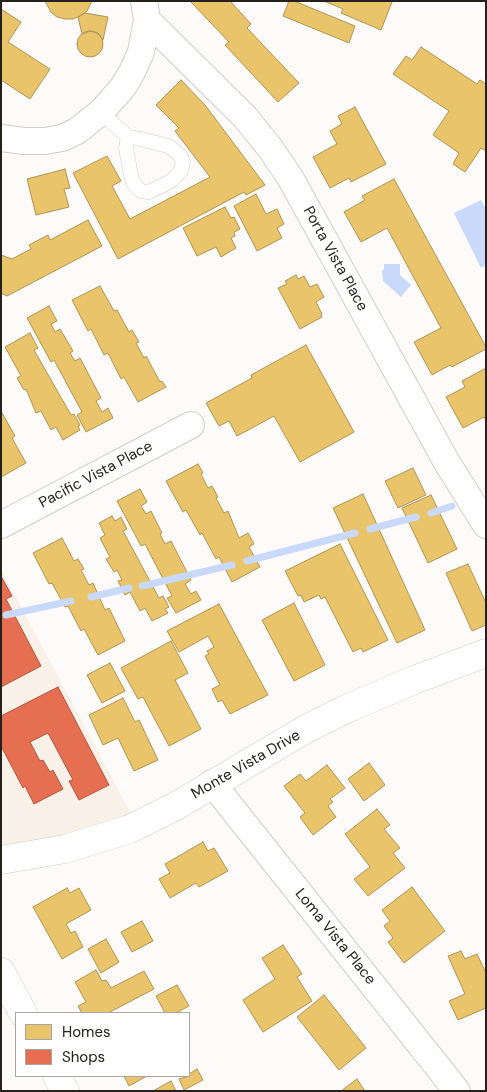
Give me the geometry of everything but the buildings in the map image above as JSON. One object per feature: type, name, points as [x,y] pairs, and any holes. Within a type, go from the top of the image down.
[{"type":"street","points":[[1,138],[38,141],[62,138],[83,127],[101,112],[113,100],[132,72],[141,52],[145,11]]},
{"type":"street","name":"Porta Vista Place","points":[[145,11],[245,117],[292,179],[446,461],[486,525]]},
{"type":"street","name":"Pacific Vista Place","points":[[1,525],[191,425]]},
{"type":"street","name":"Monte Vista Drive","points":[[1,860],[65,849],[112,835],[148,820],[306,729],[346,709],[414,680],[486,653]]},
{"type":"street","name":"Loma Vista Place","points":[[212,783],[457,1091]]},
{"type":"street","points":[[1,972],[22,1012]]},
{"type":"street","points":[[58,1077],[65,1091]]},
{"type":"lane","points":[[101,112],[128,138],[141,138],[168,146],[180,155],[183,162],[181,171],[171,181],[149,192],[141,191],[133,183],[126,148],[128,138]]},
{"type":"shaded area","points":[[1,569],[131,814],[94,829],[1,850]]},
{"type":"water","points":[[481,200],[486,209],[486,265],[481,268],[454,213]]},
{"type":"water","points":[[384,264],[400,264],[400,275],[411,285],[401,297],[383,281],[382,270],[384,270]]},
{"type":"waterway","points":[[431,513],[452,506]]},
{"type":"waterway","points":[[370,529],[416,517]]},
{"type":"waterway","points":[[247,561],[355,533]]},
{"type":"waterway","points":[[142,586],[232,565]]},
{"type":"waterway","points":[[91,597],[129,588]]},
{"type":"waterway","points":[[6,615],[71,601]]}]
